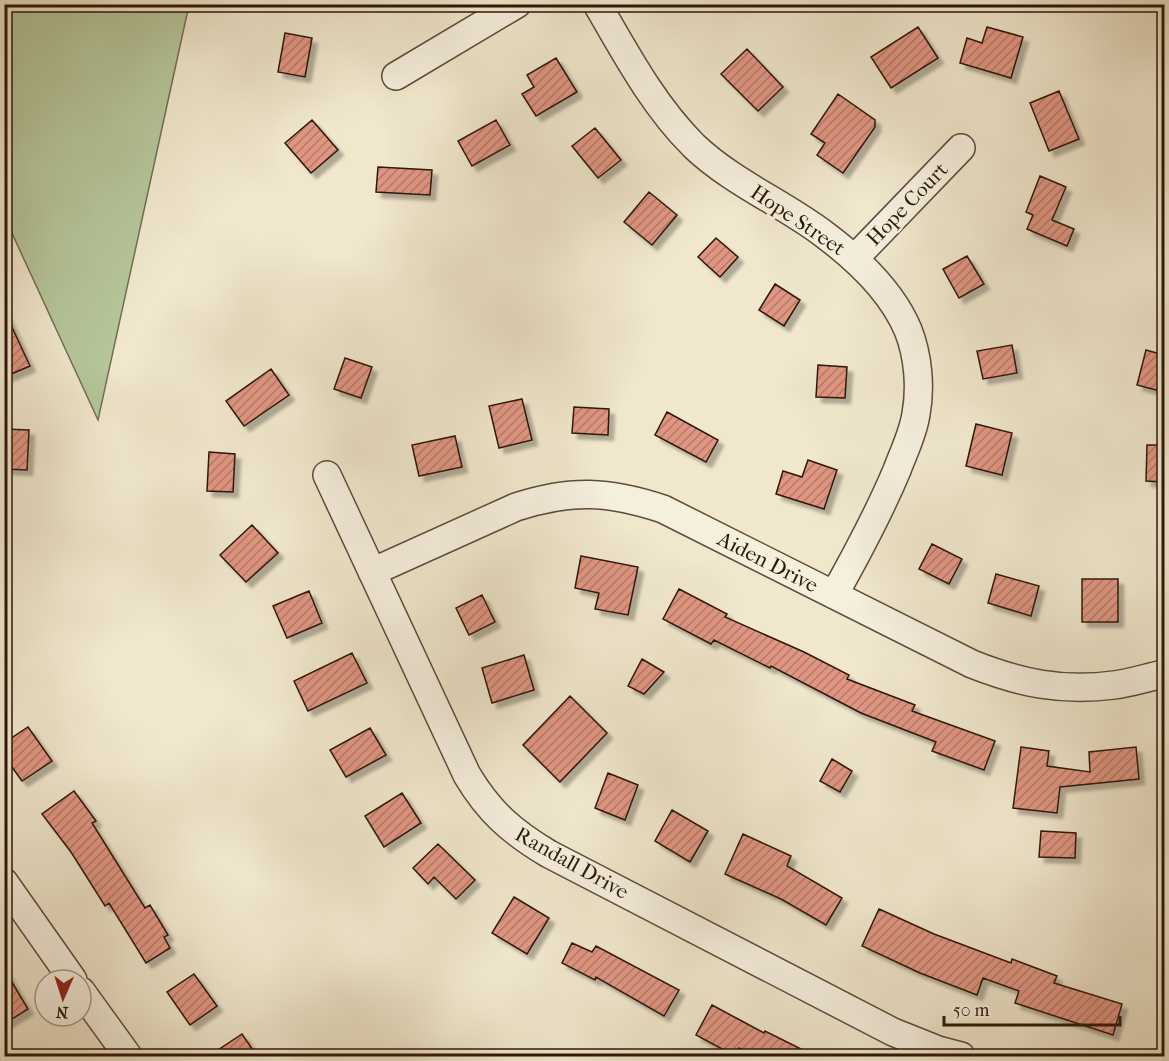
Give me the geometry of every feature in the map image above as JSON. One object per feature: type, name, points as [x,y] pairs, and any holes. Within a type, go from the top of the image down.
[{"type":"street","points":[[396,76],[517,4]]},
{"type":"street","name":"Hope Street","points":[[597,4],[643,83],[667,117],[695,147],[727,173],[825,235],[854,259],[879,286],[899,313],[908,331],[916,359],[918,383],[916,413],[911,436],[878,514],[834,595]]},
{"type":"street","name":"Hope Court","points":[[854,259],[960,148]]},
{"type":"street","name":"Randall Drive","points":[[327,475],[467,775],[483,800],[518,835],[894,1032],[938,1050],[961,1056]]},
{"type":"street","name":"Aiden Drive","points":[[372,572],[516,507],[567,495],[606,494],[663,509],[972,664],[1006,678],[1042,686],[1079,688],[1116,685],[1164,674]]},
{"type":"street","points":[[9,899],[64,968]]},
{"type":"street","points":[[93,1008],[128,1056]]},
{"type":"green space","points":[[4,5],[189,5],[98,420],[5,218]]},
{"type":"building","points":[[918,27],[938,58],[891,88],[871,57]]},
{"type":"building","points":[[987,27],[1023,37],[1011,78],[960,63],[967,38],[982,43]]},
{"type":"building","points":[[285,33],[312,38],[305,77],[278,72]]},
{"type":"building","points":[[747,49],[783,87],[758,111],[721,74]]},
{"type":"building","points":[[556,58],[577,92],[536,116],[522,94],[534,87],[527,75]]},
{"type":"building","points":[[1059,91],[1079,139],[1049,151],[1030,103]]},
{"type":"building","points":[[838,94],[875,120],[875,127],[843,173],[817,155],[825,143],[811,134]]},
{"type":"building","points":[[312,120],[338,150],[311,173],[285,143]]},
{"type":"building","points":[[496,120],[510,145],[472,166],[458,141]]},
{"type":"building","points":[[595,128],[621,160],[598,178],[572,146]]},
{"type":"building","points":[[378,167],[432,170],[430,195],[376,192]]},
{"type":"building","points":[[1040,176],[1066,187],[1052,220],[1074,229],[1067,246],[1027,229],[1033,215],[1026,212]]},
{"type":"building","points":[[649,192],[677,215],[652,245],[624,222]]},
{"type":"building","points":[[716,238],[738,257],[720,277],[698,257]]},
{"type":"building","points":[[967,256],[984,284],[959,298],[943,269]]},
{"type":"building","points":[[775,284],[800,300],[784,326],[759,310]]},
{"type":"building","points":[[4,310],[30,366],[4,377]]},
{"type":"building","points":[[1012,345],[1017,373],[983,379],[977,351]]},
{"type":"building","points":[[1146,350],[1164,355],[1164,392],[1137,385]]},
{"type":"building","points":[[345,358],[372,367],[361,398],[334,389]]},
{"type":"building","points":[[818,365],[847,367],[845,398],[816,397]]},
{"type":"building","points":[[271,369],[289,395],[244,426],[226,401]]},
{"type":"building","points":[[522,399],[532,440],[499,448],[489,406]]},
{"type":"building","points":[[574,407],[609,409],[608,435],[572,433]]},
{"type":"building","points":[[667,412],[718,440],[706,462],[655,435]]},
{"type":"building","points":[[976,424],[1012,433],[1002,475],[966,466]]},
{"type":"building","points":[[4,429],[29,430],[27,470],[4,469]]},
{"type":"building","points":[[455,436],[462,467],[419,476],[412,445]]},
{"type":"building","points":[[1147,445],[1164,445],[1164,482],[1146,481]]},
{"type":"building","points":[[209,452],[235,454],[233,492],[207,491]]},
{"type":"building","points":[[808,460],[837,470],[824,509],[776,494],[783,471],[802,477]]},
{"type":"building","points":[[252,525],[278,553],[246,582],[220,555]]},
{"type":"building","points":[[932,544],[962,559],[949,584],[919,569]]},
{"type":"building","points":[[581,556],[638,567],[628,615],[595,609],[599,593],[575,588]]},
{"type":"building","points":[[996,574],[1039,586],[1031,616],[988,603]]},
{"type":"building","points":[[1082,579],[1118,579],[1118,622],[1082,622]]},
{"type":"building","points":[[679,589],[727,614],[725,617],[849,675],[847,679],[915,705],[912,711],[995,741],[984,770],[932,751],[936,742],[861,713],[771,666],[770,668],[714,640],[711,644],[663,619]]},
{"type":"building","points":[[309,591],[322,623],[287,638],[273,606]]},
{"type":"building","points":[[482,595],[495,622],[469,635],[456,608]]},
{"type":"building","points":[[352,653],[367,683],[308,711],[294,681]]},
{"type":"building","points":[[524,655],[534,690],[492,703],[482,668]]},
{"type":"building","points":[[642,659],[664,672],[644,694],[628,686]]},
{"type":"building","points":[[570,696],[607,733],[560,782],[523,745]]},
{"type":"building","points":[[28,727],[52,761],[22,781],[4,756],[4,743]]},
{"type":"building","points":[[370,728],[386,755],[346,777],[330,750]]},
{"type":"building","points":[[1021,747],[1049,751],[1047,766],[1090,772],[1089,752],[1136,747],[1139,779],[1060,787],[1057,813],[1013,808]]},
{"type":"building","points":[[832,759],[852,771],[840,792],[820,781]]},
{"type":"building","points":[[608,773],[638,785],[625,820],[595,808]]},
{"type":"building","points":[[74,791],[96,821],[92,823],[145,908],[150,905],[168,935],[164,937],[170,948],[146,963],[109,903],[105,906],[71,852],[42,814]]},
{"type":"building","points":[[402,793],[421,823],[384,847],[365,816]]},
{"type":"building","points":[[672,810],[708,831],[690,862],[655,841]]},
{"type":"building","points":[[1041,831],[1076,833],[1075,858],[1039,857]]},
{"type":"building","points":[[743,834],[791,856],[787,866],[842,898],[826,925],[781,899],[725,874]]},
{"type":"building","points":[[438,844],[475,880],[456,899],[434,877],[428,884],[413,868]]},
{"type":"building","points":[[514,897],[549,918],[527,954],[492,933]]},
{"type":"building","points":[[879,909],[934,934],[1011,963],[1012,959],[1057,976],[1054,983],[1122,1004],[1113,1035],[1015,1003],[1019,991],[983,978],[977,995],[920,973],[862,946]]},
{"type":"building","points":[[572,943],[592,952],[596,946],[679,990],[664,1016],[596,977],[595,980],[562,963]]},
{"type":"building","points":[[4,969],[28,1009],[4,1024]]},
{"type":"building","points":[[194,974],[217,1006],[190,1025],[167,992]]},
{"type":"building","points":[[712,1005],[764,1033],[765,1031],[815,1056],[755,1056],[739,1048],[735,1056],[696,1035]]},
{"type":"building","points":[[242,1034],[257,1056],[209,1056]]}]
